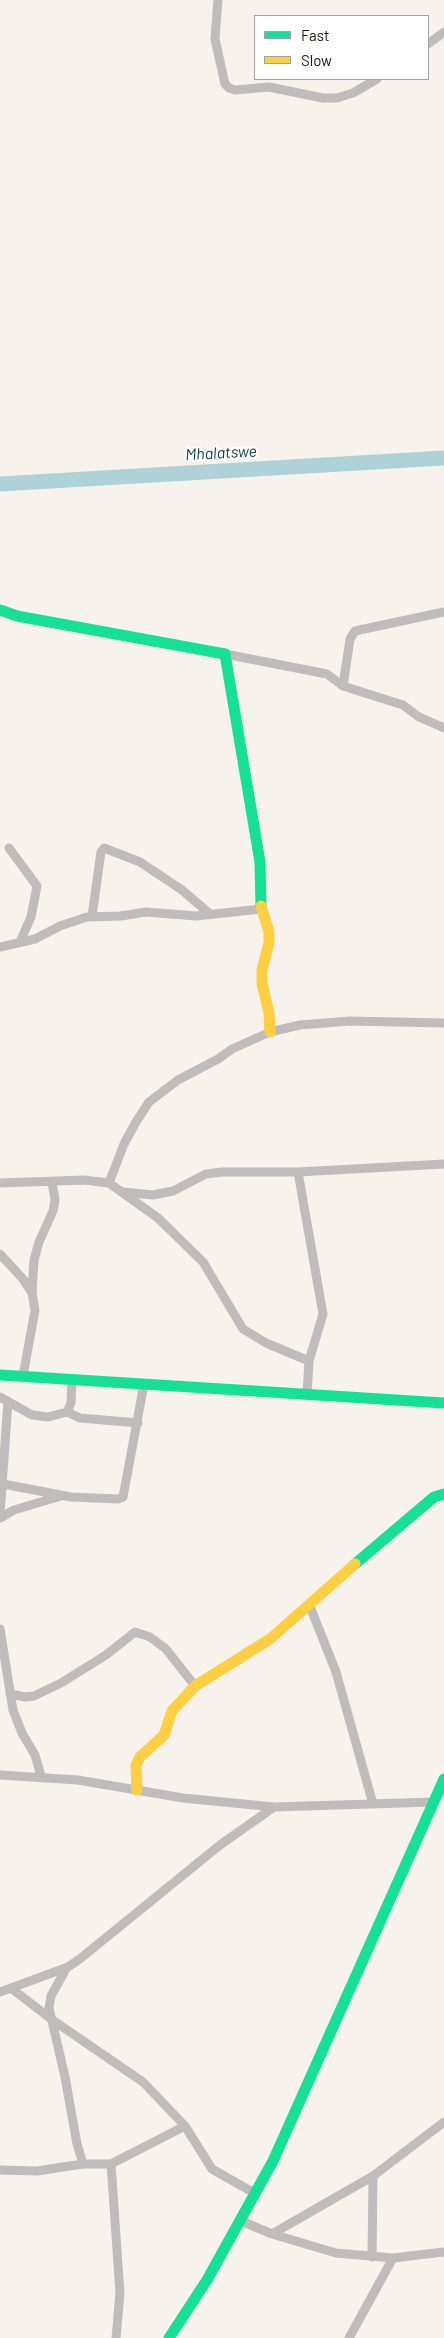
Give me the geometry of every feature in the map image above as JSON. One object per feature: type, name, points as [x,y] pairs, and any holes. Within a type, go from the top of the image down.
[{"type":"street","points":[[218,0],[215,40],[225,84],[229,88],[235,90],[269,87],[323,98],[337,98],[353,93],[375,80]]},
{"type":"street","points":[[429,43],[444,32]]},
{"type":"street","points":[[0,610],[26,618],[327,674],[343,686],[403,705],[419,717],[444,728]]},
{"type":"street","points":[[343,686],[350,639],[355,631],[444,612]]},
{"type":"street","points":[[225,654],[260,862],[261,909],[269,932],[269,943],[262,970],[262,984],[269,1013],[270,1032]]},
{"type":"street","points":[[9,848],[37,886],[31,917],[20,942]]},
{"type":"street","points":[[92,916],[101,852],[104,848],[140,862],[182,890],[210,914]]},
{"type":"street","points":[[0,947],[35,939],[60,926],[92,916],[121,916],[146,912],[210,914],[261,909]]},
{"type":"street","points":[[109,1183],[128,1137],[149,1102],[178,1080],[218,1059],[232,1049],[270,1032],[300,1025],[350,1021],[444,1023]]},
{"type":"street","points":[[120,1191],[153,1194],[173,1191],[206,1174],[222,1172],[298,1172],[444,1164]]},
{"type":"street","points":[[298,1172],[324,1314],[309,1361],[308,1395]]},
{"type":"street","points":[[0,1182],[84,1180],[109,1183],[158,1218],[203,1262],[243,1328],[266,1343],[309,1361]]},
{"type":"street","points":[[23,1376],[35,1310],[32,1293],[34,1260],[39,1242],[53,1211],[55,1200],[52,1182]]},
{"type":"street","points":[[0,1254],[23,1278],[32,1293]]},
{"type":"street","points":[[0,1374],[444,1404]]},
{"type":"street","points":[[67,1412],[71,1403],[72,1379]]},
{"type":"street","points":[[3,1484],[64,1495],[118,1499],[123,1497],[144,1384]]},
{"type":"street","points":[[64,1495],[0,1516],[3,1484],[4,1399],[40,1418],[67,1412],[80,1418],[138,1423]]},
{"type":"street","points":[[137,1790],[136,1765],[140,1756],[164,1735],[172,1711],[195,1686],[270,1639],[405,1520],[434,1497],[444,1494]]},
{"type":"street","points":[[309,1604],[336,1672],[373,1804]]},
{"type":"street","points":[[0,1629],[13,1710],[22,1733],[35,1755],[41,1776]]},
{"type":"street","points":[[10,1694],[25,1697],[34,1696],[61,1683],[106,1656],[135,1632],[150,1636],[166,1650],[195,1686]]},
{"type":"street","points":[[0,1775],[41,1776],[183,1798],[274,1807],[434,1802]]},
{"type":"street","points":[[169,2338],[207,2280],[273,2161],[444,1779]]},
{"type":"street","points":[[0,1992],[68,1967],[220,1845],[274,1807]]},
{"type":"street","points":[[68,1967],[51,1996],[49,2008],[66,2077],[77,2144],[83,2164]]},
{"type":"street","points":[[11,1988],[51,2019],[143,2082],[185,2126],[212,2168],[256,2194]]},
{"type":"street","points":[[272,2234],[373,2176],[444,2122]]},
{"type":"street","points":[[0,2170],[37,2171],[83,2164],[110,2164],[185,2126]]},
{"type":"street","points":[[110,2164],[120,2293],[116,2338]]},
{"type":"street","points":[[372,2257],[373,2176]]},
{"type":"street","points":[[241,2221],[272,2234],[336,2253],[393,2258],[444,2252]]},
{"type":"street","points":[[349,2338],[393,2258]]},
{"type":"waterway","name":"Mhalatswe","points":[[0,484],[444,458]]},
{"type":"traffic: fast","points":[[0,610],[17,616],[225,654],[260,862],[261,906]]},
{"type":"traffic: fast","points":[[0,1375],[444,1403]]},
{"type":"traffic: fast","points":[[355,1564],[434,1497],[444,1494]]},
{"type":"traffic: fast","points":[[169,2338],[207,2280],[273,2161],[444,1779]]},
{"type":"traffic: slow","points":[[261,906],[269,932],[269,943],[262,970],[262,983],[269,1013],[270,1032]]},
{"type":"traffic: slow","points":[[137,1790],[136,1765],[140,1757],[164,1735],[172,1711],[195,1686],[270,1639],[355,1564]]}]
